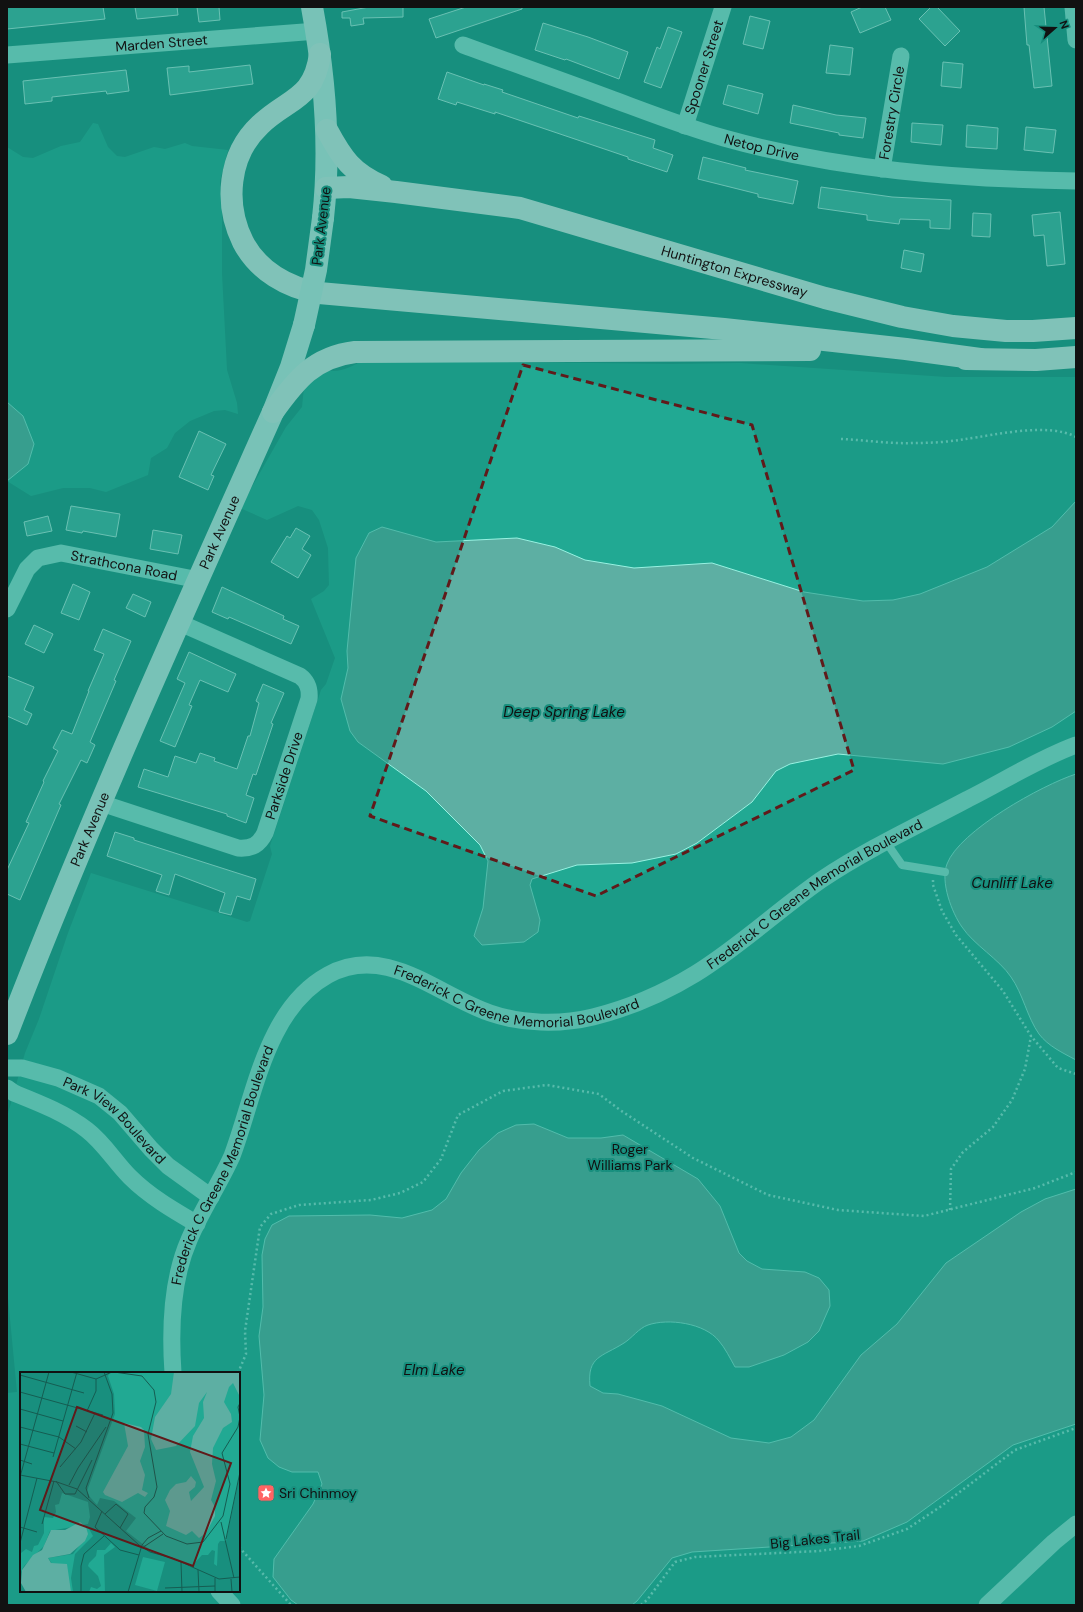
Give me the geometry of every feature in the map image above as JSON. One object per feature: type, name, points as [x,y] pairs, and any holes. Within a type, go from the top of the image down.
[{"type":"highway","points":[[320,54],[317,71],[310,85],[300,97],[266,120],[254,132],[241,151],[232,177],[232,206],[237,227],[244,244],[262,266],[286,284],[307,291],[324,293],[717,328],[906,349],[980,359]]},
{"type":"highway","points":[[327,130],[345,159],[357,173],[372,182],[396,192]]},
{"type":"highway","name":"Huntington Expressway","points":[[326,188],[349,187],[396,192],[494,203],[534,211],[800,290],[902,317],[953,326],[1006,331],[1076,328]]},
{"type":"highway","points":[[273,412],[292,387],[309,370],[326,360],[345,353],[355,352],[814,350],[912,358],[1036,360],[1076,357]]},
{"type":"main road","name":"Park Avenue","points":[[7,1034],[46,933],[101,803],[273,412],[291,367],[304,325],[314,277],[326,188],[327,130],[320,54],[312,7]]},
{"type":"street","name":"Spooner Street","points":[[685,126],[723,7]]},
{"type":"street","points":[[1073,7],[1076,40]]},
{"type":"street","name":"Marden Street","points":[[7,55],[316,31]]},
{"type":"street","name":"Netop Drive","points":[[463,45],[685,126],[732,140],[808,158],[882,169],[1018,180],[1076,181]]},
{"type":"street","name":"Forestry Circle","points":[[882,169],[900,56]]},
{"type":"street","name":"Strathcona Road","points":[[7,609],[27,569],[38,558],[61,553],[199,580]]},
{"type":"street","name":"Parkside Drive","points":[[101,803],[238,848],[252,848],[258,845],[265,833],[309,699],[310,692],[308,684],[305,679],[300,676],[180,623]]},
{"type":"street","name":"Frederick C Greene Memorial Boulevard","points":[[172,1372],[171,1329],[176,1288],[183,1255],[196,1224],[232,1156],[267,1052],[279,1026],[290,1009],[303,994],[320,980],[330,974],[351,966],[370,964],[406,973],[474,1006],[507,1017],[524,1020],[548,1021],[576,1020],[592,1017],[644,1000],[695,973],[814,885],[849,863],[1037,762],[1076,745]]},
{"type":"street","name":"Park View Boulevard","points":[[7,1068],[22,1068],[58,1078],[98,1096],[120,1113],[168,1166],[211,1197]]},
{"type":"street","name":"Park View Boulevard","points":[[7,1088],[14,1093],[59,1112],[88,1130],[138,1184],[156,1199],[196,1224]]},
{"type":"street","points":[[987,1605],[1054,1542],[1076,1524]]},
{"type":"street","points":[[221,1592],[232,1605]]},
{"type":"lane","points":[[886,842],[902,865],[945,872]]},
{"type":"path","points":[[841,439],[914,444],[963,440],[1008,433],[1054,430],[1068,432],[1076,437]]},
{"type":"path","points":[[933,870],[933,885],[942,912],[956,935],[1003,991],[1031,1036],[1058,1068],[1076,1074]]},
{"type":"path","points":[[950,1210],[951,1169],[963,1152],[993,1127],[1012,1100],[1025,1069],[1031,1036]]},
{"type":"path","points":[[238,1372],[246,1354],[245,1331],[260,1227],[271,1214],[299,1204],[371,1200],[400,1193],[423,1182],[441,1159],[458,1115],[503,1091],[547,1085],[600,1094],[620,1110],[693,1158],[768,1195],[838,1210],[924,1216],[1035,1188],[1076,1172]]},
{"type":"path","name":"Big Lakes Trail","points":[[641,1605],[647,1600],[674,1562],[695,1557],[819,1551],[859,1546],[907,1529],[940,1507],[1015,1450],[1076,1428]]},
{"type":"path","points":[[240,1548],[291,1605]]},
{"type":"highlighted area","points":[[523,365],[752,425],[854,770],[596,896],[370,816]]},
{"type":"green space","points":[[93,123],[98,124],[108,147],[117,156],[125,157],[154,147],[165,149],[185,143],[192,146],[228,150],[220,181],[222,207],[222,274],[227,370],[237,403],[238,414],[225,410],[214,411],[190,421],[175,433],[167,448],[151,458],[148,475],[106,492],[90,488],[63,488],[31,496],[7,481],[7,147],[23,157],[33,158],[61,146],[80,142]]},
{"type":"green space","name":"Roger Williams Park","points":[[363,360],[671,364],[740,363],[946,377],[1076,377],[1076,1605],[12,1605],[7,1603],[7,1393],[17,1392],[7,1287],[7,1117],[25,1053],[39,1019],[68,933],[91,873],[247,922],[250,921],[272,854],[270,846],[321,690],[326,684],[335,658],[311,599],[324,591],[329,585],[328,548],[319,520],[312,510],[298,506],[267,520],[240,508],[286,427],[302,407],[304,388],[325,370],[336,371],[349,367]]},
{"type":"water","points":[[7,402],[23,416],[34,444],[28,464],[7,481]]},
{"type":"water","name":"Deep Spring Lake","points":[[1076,501],[1076,711],[1052,727],[1009,747],[943,764],[838,754],[790,764],[776,771],[752,802],[697,843],[676,854],[632,863],[577,865],[532,879],[530,885],[540,920],[538,932],[524,942],[482,945],[474,936],[483,908],[488,861],[480,845],[426,791],[358,742],[350,731],[341,699],[348,668],[347,651],[356,558],[369,533],[382,527],[436,542],[517,538],[555,547],[585,560],[634,568],[712,563],[804,592],[863,601],[893,600],[920,594],[987,567],[1052,527]]},
{"type":"water","name":"Cunliff Lake","points":[[1076,774],[1076,1060],[1051,1046],[1039,1034],[1031,1020],[1019,991],[1006,970],[973,940],[962,927],[954,914],[948,897],[945,871],[947,864],[955,851],[967,838],[984,824],[1003,811],[1043,788]]},
{"type":"water","name":"Elm Lake","points":[[534,1124],[568,1138],[601,1138],[623,1135],[698,1179],[720,1206],[739,1253],[747,1261],[762,1269],[805,1272],[819,1278],[829,1290],[830,1306],[819,1331],[808,1342],[784,1355],[749,1367],[735,1367],[719,1341],[705,1330],[696,1326],[676,1322],[666,1322],[648,1325],[642,1328],[624,1343],[598,1358],[591,1369],[590,1386],[603,1393],[618,1394],[662,1406],[731,1438],[769,1443],[791,1437],[814,1420],[861,1355],[897,1324],[946,1263],[1021,1212],[1045,1199],[1076,1189],[1076,1424],[1013,1445],[907,1522],[863,1541],[692,1552],[672,1558],[637,1601],[632,1605],[298,1605],[291,1600],[273,1577],[274,1559],[313,1504],[322,1484],[318,1472],[292,1472],[279,1467],[268,1458],[260,1440],[264,1395],[259,1336],[263,1307],[262,1255],[265,1239],[272,1225],[289,1216],[370,1215],[402,1218],[432,1210],[446,1199],[461,1173],[479,1150],[498,1133],[516,1125]]},
{"type":"building","points":[[7,7],[103,7],[105,19],[7,29]]},
{"type":"building","points":[[135,7],[177,7],[178,15],[137,19]]},
{"type":"building","points":[[197,7],[219,7],[220,20],[199,22]]},
{"type":"building","points":[[369,7],[403,7],[403,17],[363,18],[364,24],[351,26],[350,18],[342,18],[342,12]]},
{"type":"building","points":[[466,7],[522,7],[522,9],[436,38],[429,19]]},
{"type":"building","points":[[862,7],[885,7],[891,20],[860,33],[851,12]]},
{"type":"building","points":[[931,7],[937,7],[960,31],[945,46],[919,19]]},
{"type":"building","points":[[1024,7],[1044,7],[1052,86],[1034,88],[1029,45],[1027,45]]},
{"type":"building","points":[[750,16],[770,21],[763,49],[743,44]]},
{"type":"building","points":[[543,23],[588,37],[628,52],[619,79],[566,59],[565,60],[535,50]]},
{"type":"building","points":[[668,27],[682,32],[661,88],[644,82],[657,47],[660,49]]},
{"type":"building","points":[[830,45],[853,48],[850,75],[826,73]]},
{"type":"building","points":[[943,62],[963,64],[961,88],[941,86]]},
{"type":"building","points":[[250,65],[253,84],[170,95],[167,68],[189,66],[189,72]]},
{"type":"building","points":[[126,70],[129,91],[107,94],[106,91],[52,97],[52,101],[25,104],[23,81]]},
{"type":"building","points":[[447,72],[503,90],[502,92],[578,118],[579,116],[655,140],[653,148],[673,155],[667,172],[628,159],[628,157],[495,112],[495,114],[457,102],[456,105],[438,99]]},
{"type":"building","points":[[728,85],[763,94],[758,114],[723,104]]},
{"type":"building","points":[[793,105],[836,115],[866,118],[863,138],[839,135],[839,133],[790,123]]},
{"type":"building","points":[[912,123],[943,125],[941,145],[911,142]]},
{"type":"building","points":[[967,125],[998,128],[997,149],[966,147]]},
{"type":"building","points":[[1026,127],[1056,130],[1053,153],[1024,150]]},
{"type":"building","points":[[703,157],[746,168],[745,170],[798,181],[793,204],[758,197],[758,194],[698,179]]},
{"type":"building","points":[[821,187],[892,197],[951,200],[950,229],[930,228],[930,220],[900,219],[899,224],[867,220],[867,215],[818,208]]},
{"type":"building","points":[[1060,212],[1065,264],[1047,266],[1044,235],[1034,236],[1032,215]]},
{"type":"building","points":[[973,213],[991,214],[990,237],[972,236]]},
{"type":"building","points":[[904,250],[924,254],[921,272],[901,268]]},
{"type":"building","points":[[199,431],[226,444],[211,475],[214,476],[208,490],[179,477]]},
{"type":"building","points":[[71,506],[120,514],[116,537],[83,531],[82,533],[66,530]]},
{"type":"building","points":[[48,516],[52,531],[27,536],[24,522]]},
{"type":"building","points":[[296,528],[310,536],[302,549],[311,555],[298,578],[271,562],[287,536],[290,538]]},
{"type":"building","points":[[153,530],[182,535],[178,554],[150,549]]},
{"type":"building","points":[[73,584],[90,592],[79,620],[61,613]]},
{"type":"building","points":[[222,587],[284,616],[283,619],[299,626],[291,644],[229,617],[228,619],[212,612]]},
{"type":"building","points":[[133,594],[151,602],[145,617],[126,608]]},
{"type":"building","points":[[34,625],[53,634],[44,653],[25,644]]},
{"type":"building","points":[[103,629],[131,641],[90,742],[95,745],[87,763],[81,760],[59,804],[61,805],[20,900],[7,894],[7,870],[29,823],[26,822],[44,782],[43,781],[58,751],[53,748],[62,730],[72,734],[104,654],[94,650]]},
{"type":"building","points":[[189,652],[236,674],[228,692],[200,680],[189,705],[192,706],[175,747],[160,741],[185,683],[177,679]]},
{"type":"building","points":[[7,676],[34,687],[24,710],[32,714],[27,725],[7,716]]},
{"type":"building","points":[[263,684],[284,693],[271,723],[273,724],[256,775],[253,774],[246,795],[254,798],[246,823],[227,816],[227,814],[138,787],[144,769],[168,777],[175,756],[196,763],[200,753],[215,758],[214,761],[237,769],[248,736],[250,736],[259,703],[256,701]]},
{"type":"building","points":[[115,832],[134,838],[134,840],[256,879],[250,900],[237,896],[231,915],[219,912],[225,893],[175,874],[169,895],[156,891],[162,875],[107,856]]},
{"type":"place","name":"Sri Chinmoy","points":[[266,1493]]}]
